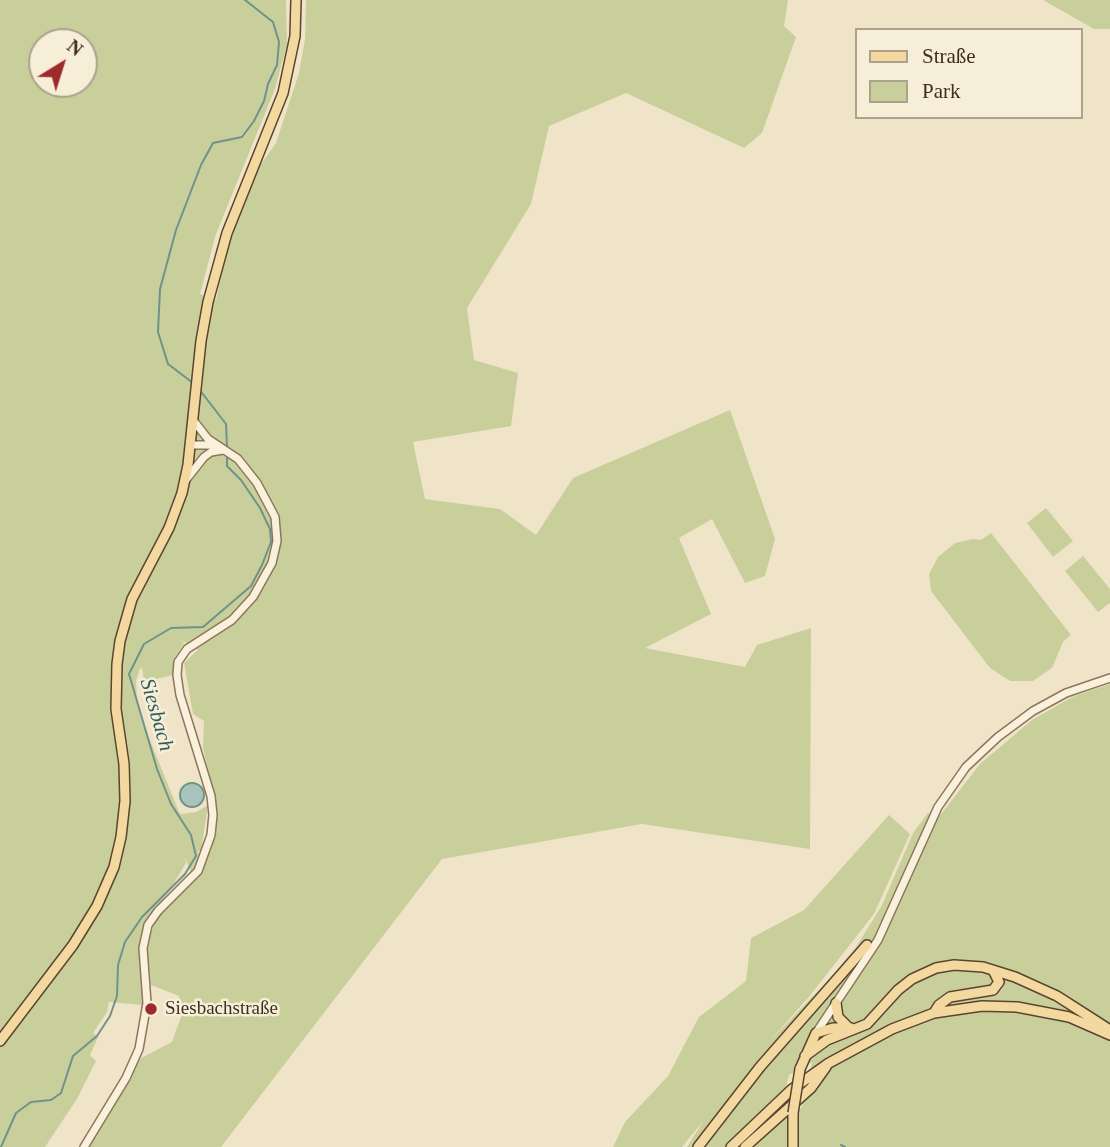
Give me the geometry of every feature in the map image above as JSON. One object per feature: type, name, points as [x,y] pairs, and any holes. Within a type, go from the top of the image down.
[{"type":"main road","points":[[0,1041],[73,945],[97,906],[114,867],[121,838],[125,801],[124,764],[116,698],[120,641],[132,599],[169,527],[185,481],[201,341],[215,275],[227,233],[283,93],[295,37],[296,0]]},
{"type":"main road","points":[[698,1147],[760,1067],[867,945]]},
{"type":"main road","points":[[805,1056],[827,1040],[867,1024],[898,990],[920,975],[954,965],[971,965],[993,970],[1057,996],[1110,1030]]},
{"type":"main road","points":[[934,1013],[939,1005],[950,997],[993,990],[999,982],[993,970]]},
{"type":"main road","points":[[836,1003],[838,1017],[853,1028]]},
{"type":"main road","points":[[731,1147],[792,1090],[829,1063],[881,1034],[934,1013],[982,1006],[1035,1009],[1069,1017],[1110,1035]]},
{"type":"main road","points":[[793,1147],[793,1113],[800,1069],[816,1033],[834,1028],[853,1028]]},
{"type":"main road","points":[[744,1147],[811,1088],[829,1063]]},
{"type":"street","points":[[84,1147],[136,1057],[145,1021],[147,992],[143,957],[148,925],[158,911],[198,871],[208,849],[212,825],[209,785],[180,695],[178,662],[187,649],[232,620],[248,603],[267,573],[277,541],[275,517],[266,496],[242,463],[215,445],[193,420]]},
{"type":"street","points":[[190,445],[215,445]]},
{"type":"street","points":[[190,445],[209,453],[223,450]]},
{"type":"street","points":[[185,481],[209,453]]},
{"type":"street","points":[[816,1033],[866,960],[888,920],[938,807],[966,767],[998,737],[1032,711],[1066,693],[1110,678]]},
{"type":"street","points":[[867,945],[888,920]]},
{"type":"green space","points":[[0,0],[286,0],[287,44],[275,89],[216,234],[200,294],[216,300],[226,253],[242,208],[256,171],[276,143],[299,73],[305,39],[306,0],[788,0],[784,26],[796,37],[762,133],[744,148],[626,93],[549,126],[531,204],[467,308],[474,360],[518,373],[511,426],[413,442],[425,499],[500,509],[536,535],[573,478],[730,410],[775,539],[765,576],[745,583],[712,519],[679,538],[711,614],[645,648],[745,667],[757,645],[811,628],[810,849],[642,824],[442,859],[221,1147],[88,1147],[138,1062],[172,1042],[181,1017],[179,996],[151,985],[146,945],[157,917],[193,878],[185,857],[186,863],[142,930],[139,945],[143,1005],[109,1002],[107,1012],[93,1033],[98,1037],[90,1055],[96,1061],[77,1099],[45,1147],[0,1147]],"holes":[[[179,639],[198,650],[184,663],[193,714],[204,721],[203,748],[217,809],[216,837],[199,855],[208,805],[196,812],[179,812],[141,718],[136,681],[142,667],[144,682],[173,675],[175,657],[184,643]]]},
{"type":"green space","points":[[1043,0],[1110,0],[1110,29],[1094,29]]},
{"type":"green space","points":[[1046,508],[1073,541],[1053,557],[1027,523]]},
{"type":"green space","points":[[991,533],[1071,635],[1063,642],[1052,668],[1033,681],[1010,681],[990,668],[931,591],[929,574],[938,557],[955,543],[981,540]]},
{"type":"green space","points":[[1083,556],[1110,589],[1110,603],[1098,612],[1065,571]]},
{"type":"green space","points":[[1110,684],[1110,1147],[687,1147],[704,1120],[682,1147],[613,1147],[625,1122],[668,1076],[699,1017],[746,981],[751,938],[804,910],[889,815],[910,834],[874,914],[808,998],[767,1044],[856,947],[882,905],[913,833],[928,813],[938,818],[980,764],[1032,720],[1072,697]],"holes":[[[812,1062],[802,1107],[783,1119],[789,1075]]]},
{"type":"water","points":[[192,783],[201,786],[204,795],[201,804],[192,807],[183,804],[180,795],[183,786]]},
{"type":"waterway","name":"Siesbach","points":[[193,383],[168,364],[158,332],[160,289],[176,230],[201,165],[213,143],[242,137],[264,101],[277,65],[279,42],[273,22],[245,0]]},
{"type":"waterway","name":"Siesbach","points":[[199,389],[226,424],[227,447]]},
{"type":"waterway","name":"Siesbach","points":[[1,1147],[16,1113],[31,1102],[51,1100],[61,1093],[73,1056],[97,1036],[110,1016],[117,996],[118,965],[125,942],[142,917],[185,874],[196,856],[191,835],[171,804],[157,769],[129,674],[144,644],[171,628],[203,627],[251,586],[262,565],[271,542],[270,529],[241,480],[227,466],[227,457]]},
{"type":"waterway","points":[[841,1145],[845,1147]]},
{"type":"place","name":"Siesbachstraße","points":[[151,1009]]}]
